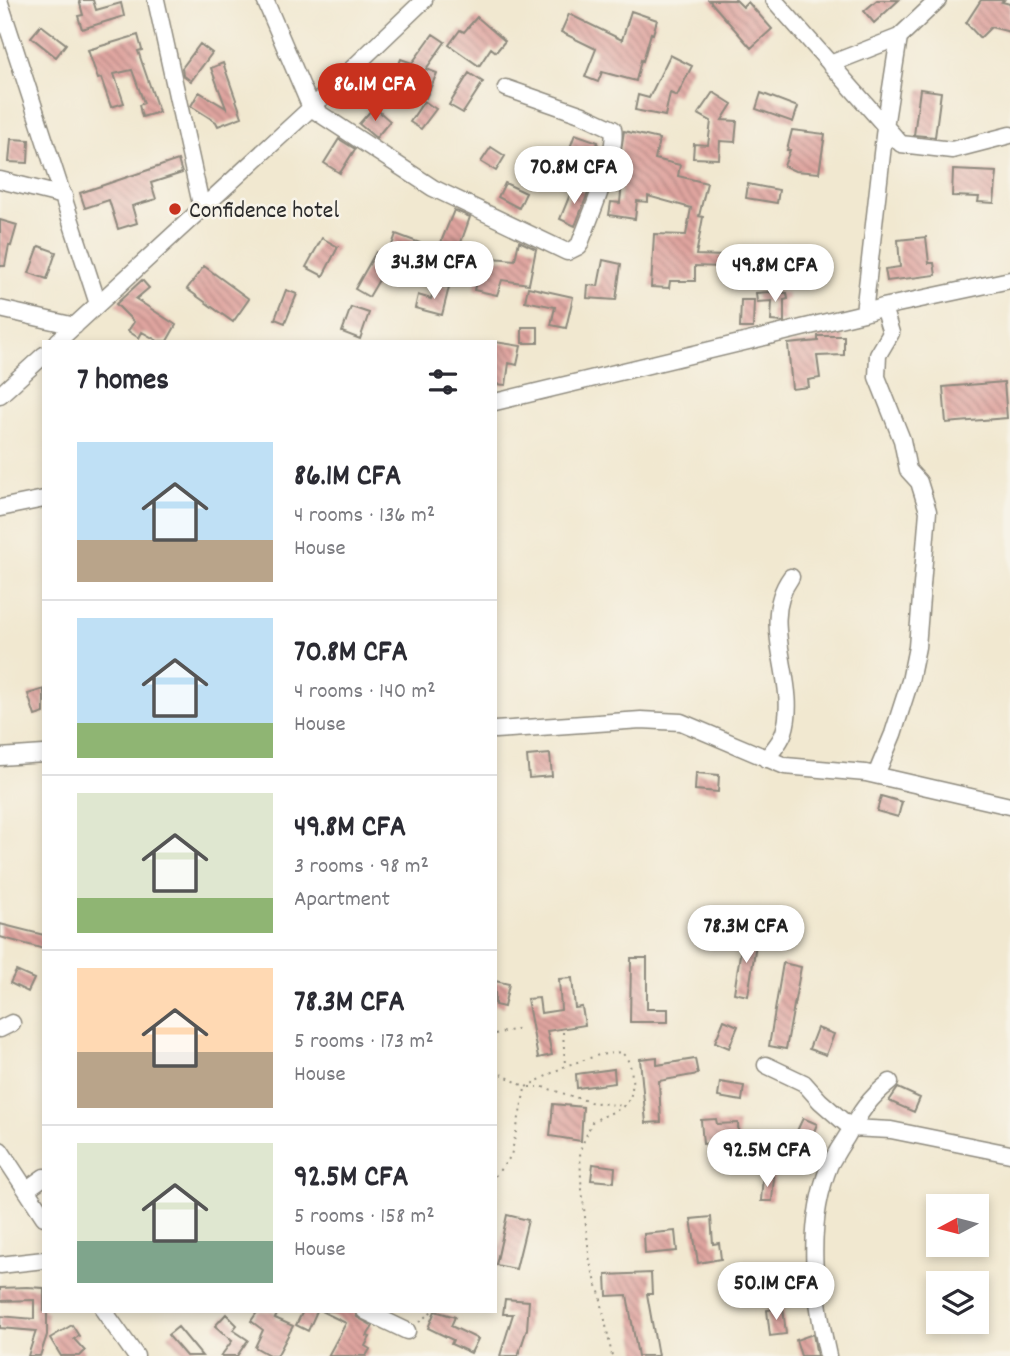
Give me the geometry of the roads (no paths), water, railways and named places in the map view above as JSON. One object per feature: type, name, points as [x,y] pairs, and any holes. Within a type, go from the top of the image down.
[{"type":"street","points":[[156,0],[202,209]]},
{"type":"street","points":[[265,0],[311,108],[433,188],[567,252],[573,251],[579,246],[609,161],[613,129],[583,115],[506,88]]},
{"type":"street","points":[[59,340],[424,0]]},
{"type":"street","points":[[774,0],[901,144],[952,150],[1010,135]]},
{"type":"street","points":[[0,2],[98,304]]},
{"type":"street","points":[[830,64],[899,37],[929,3]]},
{"type":"street","points":[[864,313],[885,127],[899,37]]},
{"type":"street","points":[[0,180],[64,196]]},
{"type":"street","points":[[497,402],[883,307],[1010,280]]},
{"type":"street","points":[[876,775],[910,681],[917,647],[928,511],[919,482],[908,470],[902,440],[877,377],[878,355],[891,333],[883,307]]},
{"type":"street","points":[[0,309],[75,326]]},
{"type":"street","points":[[0,395],[42,357]]},
{"type":"street","points":[[0,508],[42,499]]},
{"type":"street","points":[[766,759],[784,734],[788,707],[777,614],[783,588],[791,577]]},
{"type":"street","points":[[497,730],[641,720],[681,722],[785,766],[876,775],[1010,806]]},
{"type":"street","points":[[0,757],[42,754]]},
{"type":"street","points":[[766,1065],[804,1083],[851,1128],[891,1130],[1010,1154]]},
{"type":"street","points":[[828,1356],[818,1310],[814,1252],[819,1205],[830,1165],[851,1128],[867,1102],[876,1097],[890,1082]]},
{"type":"street","points":[[0,1150],[42,1214]]},
{"type":"street","points":[[27,1189],[42,1178]]},
{"type":"street","points":[[0,1265],[42,1260]]},
{"type":"street","points":[[110,1313],[136,1356]]},
{"type":"street","points":[[369,1313],[407,1331]]},
{"type":"place","name":"Confidence hotel","points":[[175,209]]}]
